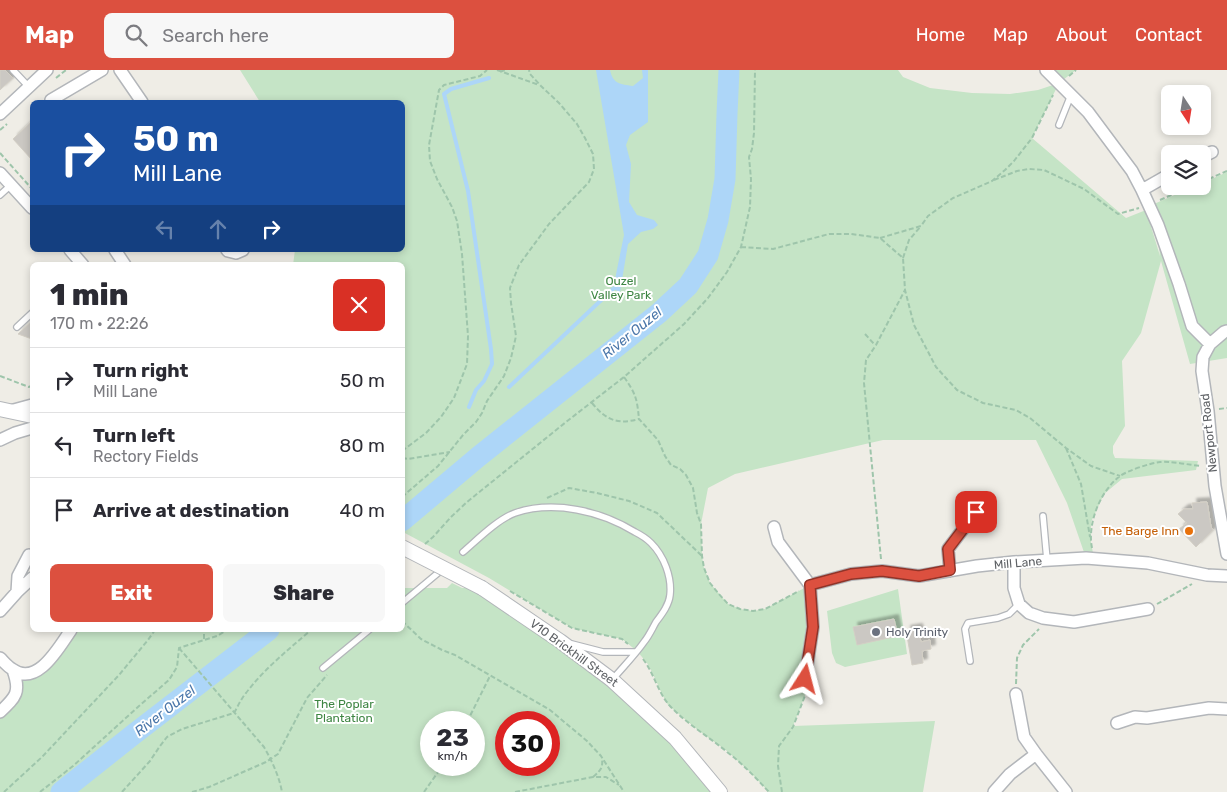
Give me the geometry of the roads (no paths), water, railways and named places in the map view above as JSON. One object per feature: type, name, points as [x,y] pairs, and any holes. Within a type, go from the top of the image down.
[{"type":"street","points":[[0,114],[47,70]]},
{"type":"street","points":[[51,100],[102,70]]},
{"type":"street","points":[[1046,70],[1088,112],[1132,172],[1158,225],[1192,326],[1210,344],[1227,331]]},
{"type":"street","points":[[126,72],[141,100]]},
{"type":"street","points":[[0,173],[30,206]]},
{"type":"street","points":[[1142,190],[1161,179]]},
{"type":"street","points":[[72,252],[80,262]]},
{"type":"street","name":"Newport Road","points":[[1210,344],[1203,357],[1202,371],[1208,410],[1215,486],[1227,554]]},
{"type":"street","points":[[4,410],[30,405]]},
{"type":"street","points":[[4,410],[30,416]]},
{"type":"street","points":[[0,440],[30,429]]},
{"type":"street","points":[[950,570],[948,549],[976,512]]},
{"type":"street","points":[[774,526],[778,542],[810,585],[813,627],[805,679]]},
{"type":"street","name":"V10 Brickhill Street","points":[[405,549],[482,588],[560,641],[612,680],[675,738],[720,792]]},
{"type":"street","points":[[17,592],[18,576],[30,555]]},
{"type":"street","name":"Mill Lane","points":[[810,585],[851,574],[882,571],[919,576],[1014,562],[1094,558],[1148,564],[1207,575],[1227,576]]},
{"type":"street","points":[[1014,562],[1014,588],[1020,604],[1029,613],[1043,618],[1074,622],[1148,609]]},
{"type":"street","points":[[0,611],[30,580]]},
{"type":"street","points":[[0,658],[13,670],[24,674],[34,672],[43,667],[70,632]]},
{"type":"street","points":[[0,712],[10,703],[15,694],[17,687],[13,670]]},
{"type":"street","points":[[1016,694],[1024,737],[1066,792]]},
{"type":"street","points":[[1118,723],[1135,717],[1147,718],[1209,708],[1227,709]]},
{"type":"street","points":[[994,792],[1010,774],[1036,754]]},
{"type":"lane","points":[[13,70],[29,87]]},
{"type":"lane","points":[[1059,125],[1071,95]]},
{"type":"lane","points":[[0,195],[11,185]]},
{"type":"lane","points":[[17,327],[30,314]]},
{"type":"lane","points":[[463,552],[499,522],[513,514],[530,509],[548,508],[564,508],[606,518],[627,527],[651,543],[661,556],[666,567],[670,581],[670,597],[665,609],[637,651],[612,680]]},
{"type":"lane","points":[[1043,516],[1047,560]]},
{"type":"lane","points":[[405,600],[438,573]]},
{"type":"lane","points":[[970,661],[965,629],[968,623],[998,618],[1009,614],[1020,604]]},
{"type":"lane","points":[[324,667],[367,632]]},
{"type":"lane","points":[[560,641],[603,652],[637,651]]},
{"type":"water","points":[[596,70],[610,70],[615,81],[633,86],[643,78],[642,70],[648,70],[648,122],[630,135],[626,145],[631,164],[629,202],[637,215],[654,220],[658,225],[653,229],[641,232],[628,244],[620,292],[613,289],[624,235]]},
{"type":"waterway","name":"River Ouzel","points":[[405,518],[478,457],[659,313],[688,286],[708,255],[718,220],[725,179],[729,70]]},
{"type":"waterway","points":[[469,407],[476,390],[484,381],[492,364],[491,349],[468,191],[444,94],[451,89],[489,78]]},
{"type":"waterway","points":[[509,387],[613,289]]},
{"type":"waterway","name":"River Ouzel","points":[[61,792],[266,632]]},
{"type":"place","name":"The Barge Inn","points":[[1189,531]]},
{"type":"place","name":"Holy Trinity","points":[[876,632]]},
{"type":"park label","name":"Ouzel Valley Park","points":[[621,288]]},
{"type":"park label","name":"The Poplar Plantation","points":[[344,711]]}]
